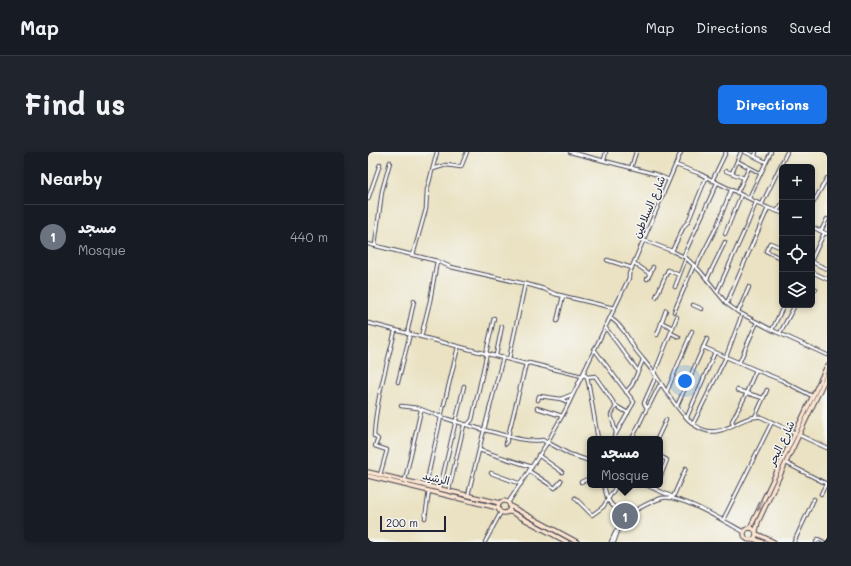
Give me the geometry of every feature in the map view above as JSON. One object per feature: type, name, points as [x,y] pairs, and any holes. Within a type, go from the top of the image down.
[{"type":"main road","name":"شارع البحر","points":[[807,412],[812,396],[827,366]]},
{"type":"main road","name":"شارع البحر","points":[[750,528],[807,412],[826,377]]},
{"type":"main road","name":"شارع البحر","points":[[756,532],[758,522],[786,464],[797,434]]},
{"type":"main road","name":"الرشيد","points":[[368,472],[500,503]]},
{"type":"main road","name":"الرشيد","points":[[368,476],[430,490],[498,508]]},
{"type":"main road","points":[[567,542],[511,512],[501,512],[498,508],[500,503],[503,502],[509,504],[577,542]]},
{"type":"main road","points":[[507,512],[510,509],[509,504]]},
{"type":"main road","points":[[762,542],[754,539],[746,539],[744,532],[746,529],[750,528],[774,542]]},
{"type":"main road","points":[[754,539],[756,532]]},
{"type":"street","points":[[413,255],[426,209],[427,190],[434,169],[437,152]]},
{"type":"street","points":[[434,169],[446,165],[461,167],[467,152]]},
{"type":"street","points":[[570,152],[655,174],[669,180]]},
{"type":"street","points":[[604,160],[606,152]]},
{"type":"street","points":[[631,168],[636,152]]},
{"type":"street","name":"شارع السلاطين","points":[[509,504],[538,455],[547,443],[569,403],[629,278],[643,240],[676,165],[680,152]]},
{"type":"street","points":[[712,181],[726,152]]},
{"type":"street","points":[[732,173],[742,152]]},
{"type":"street","points":[[745,152],[766,162]]},
{"type":"street","points":[[754,156],[756,152]]},
{"type":"street","points":[[749,198],[771,152]]},
{"type":"street","points":[[762,204],[787,152]]},
{"type":"street","points":[[375,246],[382,191],[390,162]]},
{"type":"street","points":[[737,162],[760,173]]},
{"type":"street","points":[[368,199],[380,164]]},
{"type":"street","points":[[676,165],[691,170],[768,208],[777,211],[779,208]]},
{"type":"street","points":[[737,193],[748,168]]},
{"type":"street","points":[[726,171],[744,178]]},
{"type":"street","points":[[672,251],[684,226],[688,222],[706,178]]},
{"type":"street","points":[[815,200],[827,178]]},
{"type":"street","points":[[675,287],[686,258],[684,255],[717,183]]},
{"type":"street","points":[[674,312],[695,266],[717,226],[731,190]]},
{"type":"street","points":[[725,234],[741,195]]},
{"type":"street","points":[[716,292],[748,223],[756,202]]},
{"type":"street","points":[[727,304],[768,208]]},
{"type":"street","points":[[821,231],[827,219]]},
{"type":"street","points":[[815,228],[826,233],[815,254]]},
{"type":"street","points":[[643,240],[686,258],[707,279],[727,304],[738,312],[772,330],[827,355]]},
{"type":"street","points":[[707,279],[725,242]]},
{"type":"street","points":[[779,246],[770,242],[766,251],[779,258]]},
{"type":"street","points":[[368,244],[437,261],[451,267],[525,284],[563,296],[614,308]]},
{"type":"street","points":[[606,260],[632,268]]},
{"type":"street","points":[[421,337],[430,301],[437,261]]},
{"type":"street","points":[[815,262],[827,269]]},
{"type":"street","points":[[634,263],[650,274]]},
{"type":"street","points":[[647,279],[653,267]]},
{"type":"street","points":[[656,297],[668,270],[679,275]]},
{"type":"street","points":[[815,273],[827,279]]},
{"type":"street","points":[[509,359],[525,284]]},
{"type":"street","points":[[738,312],[749,287]]},
{"type":"street","points":[[557,321],[563,296]]},
{"type":"street","points":[[398,382],[414,301]]},
{"type":"street","points":[[693,305],[702,309]]},
{"type":"street","points":[[772,330],[783,308]]},
{"type":"street","points":[[780,333],[794,308]]},
{"type":"street","points":[[657,335],[666,310]]},
{"type":"street","points":[[693,424],[726,357],[742,314]]},
{"type":"street","points":[[647,408],[644,402],[677,317]]},
{"type":"street","points":[[476,427],[473,425],[472,420],[494,318]]},
{"type":"street","points":[[610,318],[622,330],[677,406],[693,424],[699,428],[708,432],[723,430],[742,420],[761,417],[827,448]]},
{"type":"street","points":[[661,322],[673,328]]},
{"type":"street","points":[[739,363],[757,322]]},
{"type":"street","points":[[368,323],[526,364],[537,365],[582,376],[585,375],[587,377],[595,376],[616,406],[628,413]]},
{"type":"street","points":[[496,355],[502,326]]},
{"type":"street","points":[[605,326],[638,371]]},
{"type":"street","points":[[380,475],[387,450],[375,446],[378,439],[374,436],[375,426],[382,382],[395,331]]},
{"type":"street","points":[[667,392],[692,331]]},
{"type":"street","points":[[671,333],[679,337]]},
{"type":"street","points":[[677,406],[707,339]]},
{"type":"street","points":[[703,346],[781,380],[812,396]]},
{"type":"street","points":[[426,485],[458,347]]},
{"type":"street","points":[[594,350],[634,402],[616,434]]},
{"type":"street","points":[[687,417],[715,352]]},
{"type":"street","points":[[468,496],[503,357]]},
{"type":"street","points":[[626,392],[644,360]]},
{"type":"street","points":[[506,444],[526,364]]},
{"type":"street","points":[[733,424],[732,421],[747,393],[756,370]]},
{"type":"street","points":[[587,377],[597,436]]},
{"type":"street","points":[[633,436],[659,386],[662,384]]},
{"type":"street","points":[[440,488],[464,386]]},
{"type":"street","points":[[737,390],[763,398]]},
{"type":"street","points":[[755,417],[766,390]]},
{"type":"street","points":[[561,399],[573,394]]},
{"type":"street","points":[[538,400],[539,396],[561,399],[569,403]]},
{"type":"street","points":[[401,406],[410,406],[465,425],[522,440],[543,440],[569,454],[587,460]]},
{"type":"street","points":[[616,406],[611,415],[616,434]]},
{"type":"street","points":[[537,408],[562,416]]},
{"type":"street","points":[[405,480],[422,410]]},
{"type":"street","points":[[449,490],[465,425],[472,420]]},
{"type":"street","points":[[658,436],[666,420]]},
{"type":"street","points":[[723,520],[772,422]]},
{"type":"street","points":[[479,450],[532,467]]},
{"type":"street","points":[[538,455],[562,472]]},
{"type":"street","points":[[663,458],[667,460],[663,470]]},
{"type":"street","points":[[786,464],[827,484],[821,494]]},
{"type":"street","points":[[673,497],[686,468]]},
{"type":"street","points":[[529,471],[555,488],[560,481]]},
{"type":"street","points":[[491,473],[521,484]]},
{"type":"street","points":[[581,482],[587,479]]},
{"type":"street","points":[[605,488],[611,505],[630,513],[663,498],[681,501]]},
{"type":"street","points":[[575,498],[592,515],[603,507],[615,488]]},
{"type":"street","points":[[655,489],[723,520],[744,532]]},
{"type":"street","points":[[425,518],[430,490]]},
{"type":"street","points":[[794,542],[814,499]]},
{"type":"street","points":[[613,542],[620,521],[619,509]]},
{"type":"street","points":[[484,542],[501,512]]},
{"type":"street","points":[[620,521],[625,522],[629,519],[630,513]]},
{"type":"street","points":[[816,542],[818,539],[824,542]]},
{"type":"place","name":"مسجد","points":[[625,516]]}]
